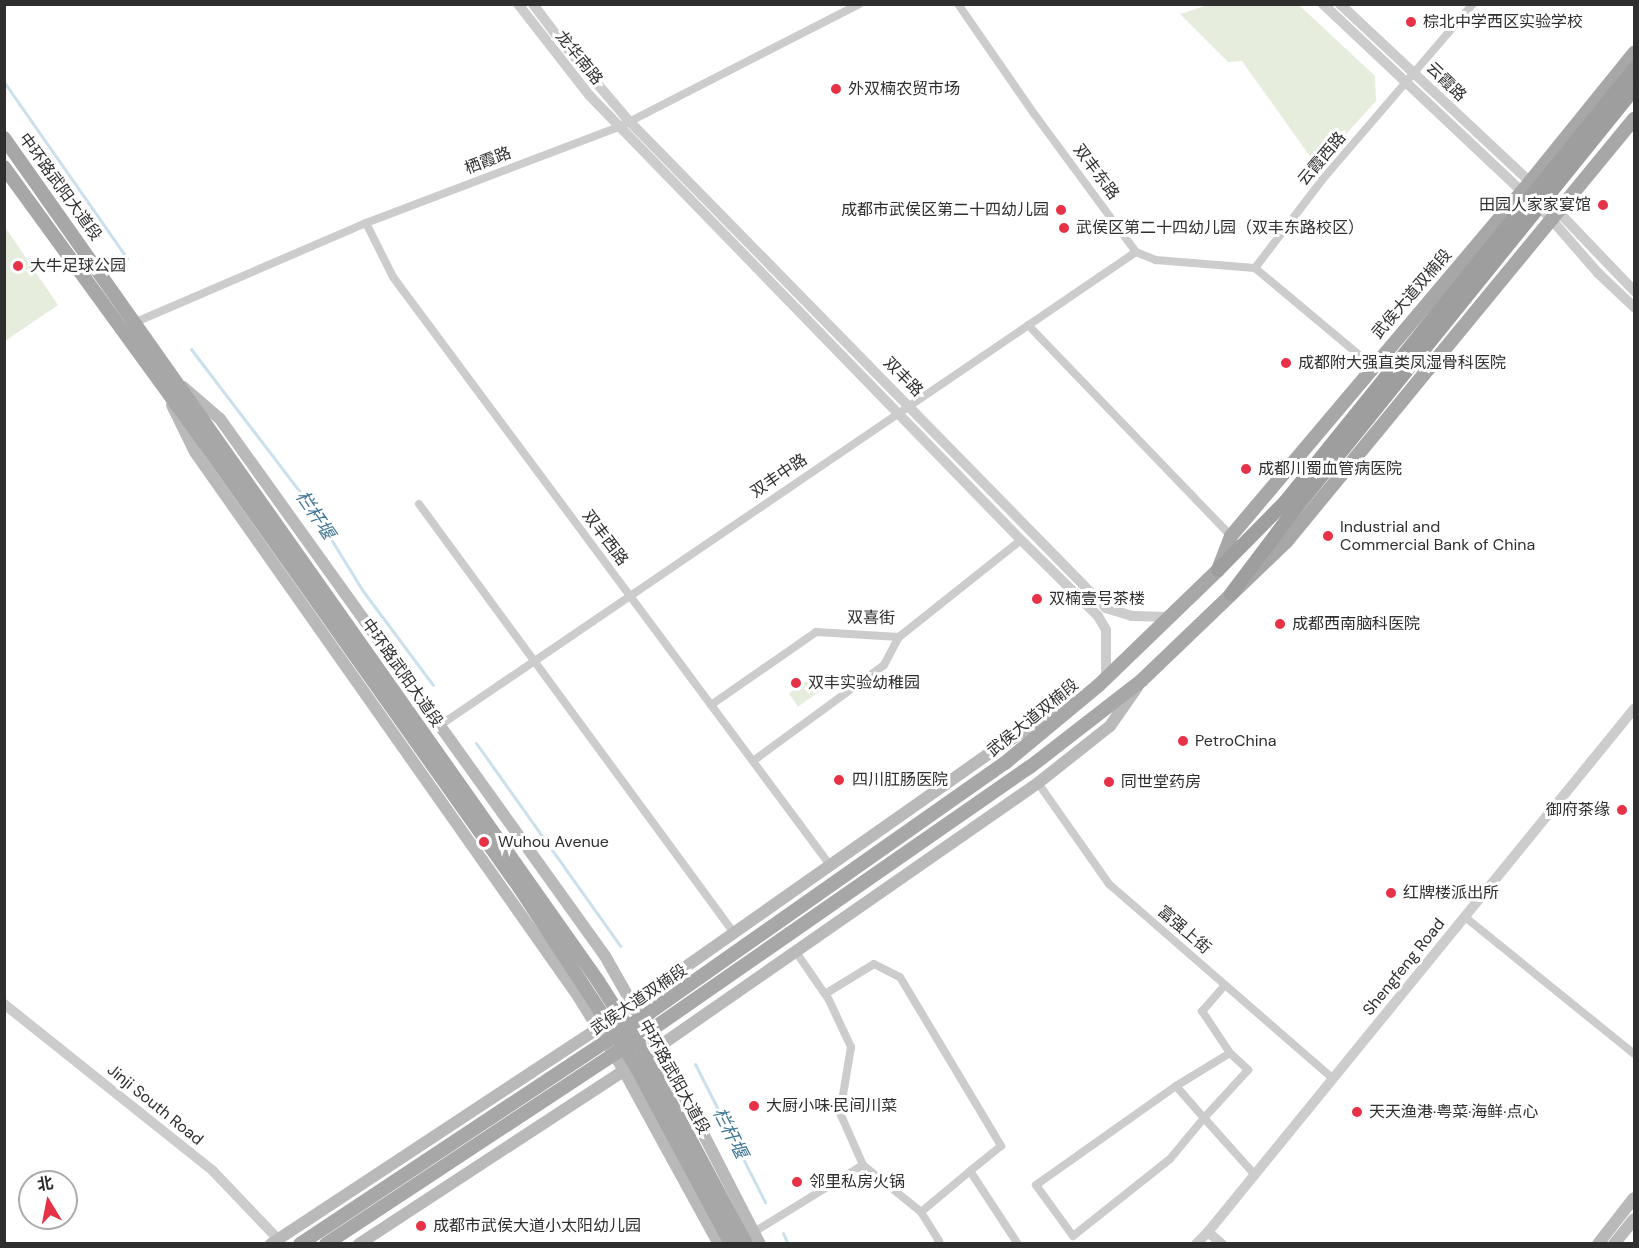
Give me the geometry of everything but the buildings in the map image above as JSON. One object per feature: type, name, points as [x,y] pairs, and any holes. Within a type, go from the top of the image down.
[{"type":"highway","points":[[1231,594],[1290,505],[1635,69]]},
{"type":"highway","points":[[1218,570],[1290,505],[1635,89]]},
{"type":"main road","name":"武侯大道双楠段","points":[[300,1244],[649,1013],[1005,763],[1102,682],[1172,617],[1218,570],[1231,536],[1372,366],[1526,187],[1635,53]]},
{"type":"main road","name":"武侯大道双楠段","points":[[326,1244],[651,1030],[1030,766],[1142,680],[1286,542],[1554,214],[1635,119]]},
{"type":"main road","name":"中环路武阳大道段","points":[[4,138],[180,384],[271,526],[519,887],[633,1061],[731,1244]]},
{"type":"main road","name":"中环路武阳大道段","points":[[4,167],[121,332],[271,526],[598,981],[644,1053],[753,1240]]},
{"type":"main road","points":[[180,384],[220,419],[605,956],[658,1048],[753,1240]]},
{"type":"main road","points":[[165,391],[195,452],[578,996],[624,1071],[719,1244]]},
{"type":"main road","points":[[359,1244],[658,1048],[1038,783],[1110,726],[1142,680]]},
{"type":"main road","points":[[275,1241],[633,1005],[999,747],[1102,682]]},
{"type":"main road","points":[[1598,1244],[1635,1198]]},
{"type":"main road","points":[[1614,1244],[1635,1219]]},
{"type":"street","name":"龙华南路","points":[[518,4],[589,95],[625,124]]},
{"type":"street","name":"龙华南路","points":[[533,4],[625,124]]},
{"type":"street","name":"栖霞路","points":[[121,332],[136,322],[366,223],[625,124],[859,4]]},
{"type":"street","name":"双丰东路","points":[[958,4],[1035,115],[1136,252]]},
{"type":"street","points":[[1323,4],[1526,187],[1635,291]]},
{"type":"street","name":"云霞路","points":[[1340,4],[1416,73],[1526,187]]},
{"type":"street","name":"云霞西路","points":[[1255,268],[1322,180],[1473,4]]},
{"type":"street","name":"双丰路","points":[[625,124],[910,405],[1028,531],[1106,608],[1117,614],[1172,617]]},
{"type":"street","name":"双丰路","points":[[625,124],[1021,540],[1098,616],[1106,630],[1102,682]]},
{"type":"street","points":[[1554,214],[1598,273],[1635,307]]},
{"type":"street","name":"双丰西路","points":[[366,223],[393,276],[830,865]]},
{"type":"street","points":[[1136,252],[1156,260],[1255,268],[1372,366]]},
{"type":"street","name":"双丰中路","points":[[439,726],[1136,252]]},
{"type":"street","points":[[1028,325],[1231,536]]},
{"type":"street","points":[[419,504],[734,933]]},
{"type":"street","name":"双喜街","points":[[711,705],[816,632],[899,637],[1021,540]]},
{"type":"street","points":[[753,761],[884,665],[899,637]]},
{"type":"street","name":"Shengfeng Road","points":[[1196,1244],[1255,1175],[1635,709]]},
{"type":"street","name":"富强上街","points":[[1038,783],[1109,884],[1333,1079]]},
{"type":"street","points":[[1465,917],[1635,1054]]},
{"type":"street","points":[[796,952],[825,994],[851,1047],[840,1113],[863,1165],[921,1212],[939,1241],[937,1244]]},
{"type":"street","points":[[825,994],[874,964],[900,976],[1001,1146],[921,1212]]},
{"type":"street","points":[[1225,985],[1202,1011],[1230,1053],[1248,1071],[1170,1159],[1073,1236],[1036,1185],[1176,1086],[1230,1053]]},
{"type":"street","name":"Jinji South Road","points":[[4,1004],[213,1171],[275,1241]]},
{"type":"street","points":[[1176,1086],[1255,1175]]},
{"type":"street","points":[[753,1240],[863,1165]]},
{"type":"street","points":[[970,1171],[1018,1244]]},
{"type":"street","points":[[1208,1232],[1222,1244]]},
{"type":"green space","points":[[1208,5],[1299,5],[1375,76],[1376,101],[1317,166],[1242,61],[1228,62],[1180,14]]},
{"type":"green space","name":"大牛足球公园","points":[[5,227],[58,305],[4,341]]},
{"type":"green space","points":[[811,678],[820,691],[798,707],[789,693]]},
{"type":"waterway","name":"栏杆堰","points":[[4,82],[127,258]]},
{"type":"waterway","name":"栏杆堰","points":[[191,349],[310,505],[363,591],[433,685]]},
{"type":"waterway","name":"栏杆堰","points":[[476,743],[620,946]]},
{"type":"waterway","name":"栏杆堰","points":[[695,1064],[765,1202]]},
{"type":"waterway","name":"栏杆堰","points":[[783,1233],[788,1244]]},
{"type":"place","name":"棕北中学西区实验学校","points":[[1411,22]]},
{"type":"place","name":"外双楠农贸市场","points":[[836,89]]},
{"type":"place","name":"田园人家家宴馆","points":[[1603,205]]},
{"type":"place","name":"成都市武侯区第二十四幼儿园","points":[[1061,210]]},
{"type":"place","name":"武侯区第二十四幼儿园（双丰东路校区）","points":[[1064,228]]},
{"type":"place","name":"大牛足球公园","points":[[18,266]]},
{"type":"place","name":"成都附大强直类凤湿骨科医院","points":[[1286,363]]},
{"type":"place","name":"成都川蜀血管病医院","points":[[1246,469]]},
{"type":"place","name":"Industrial and Commercial Bank of China","points":[[1328,536]]},
{"type":"place","name":"双楠壹号茶楼","points":[[1037,599]]},
{"type":"place","name":"成都西南脑科医院","points":[[1280,624]]},
{"type":"place","name":"双丰实验幼稚园","points":[[796,683]]},
{"type":"place","name":"PetroChina","points":[[1183,741]]},
{"type":"place","name":"四川肛肠医院","points":[[839,780]]},
{"type":"place","name":"同世堂药房","points":[[1109,782]]},
{"type":"place","name":"御府茶缘","points":[[1622,810]]},
{"type":"place","name":"Wuhou Avenue","points":[[484,842]]},
{"type":"place","name":"红牌楼派出所","points":[[1391,893]]},
{"type":"place","name":"大厨小味·民间川菜","points":[[754,1106]]},
{"type":"place","name":"天天渔港·粤菜·海鲜·点心","points":[[1357,1112]]},
{"type":"place","name":"邻里私房火锅","points":[[797,1182]]},
{"type":"place","name":"成都市武侯大道小太阳幼儿园","points":[[421,1226]]}]
